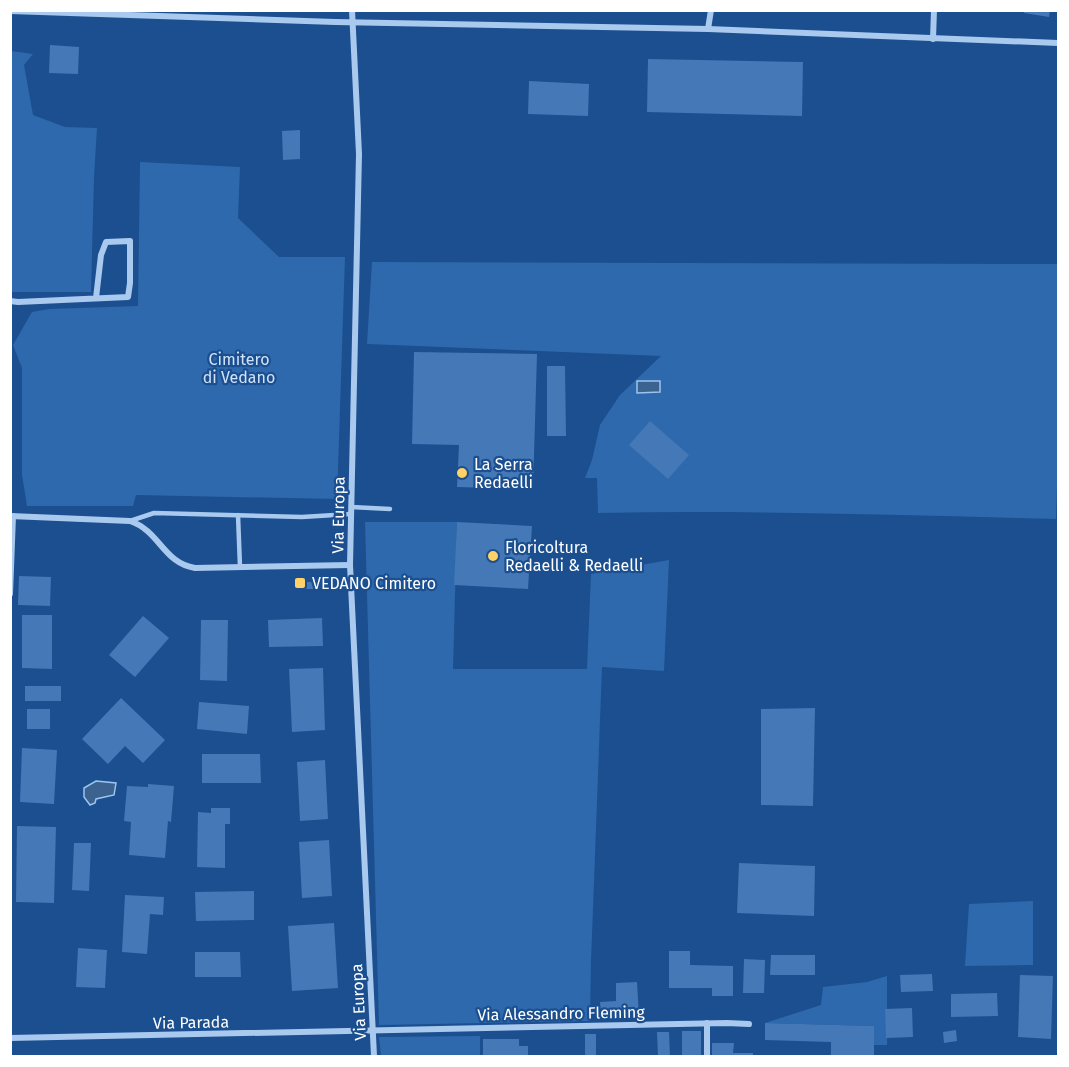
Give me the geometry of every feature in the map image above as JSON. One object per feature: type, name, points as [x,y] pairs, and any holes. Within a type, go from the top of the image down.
[{"type":"street","name":"Via Europa","points":[[352,10],[359,154],[350,565],[374,1056]]},
{"type":"street","points":[[708,29],[711,10]]},
{"type":"street","points":[[933,39],[934,10]]},
{"type":"street","points":[[10,11],[353,22],[708,29],[1059,44]]},
{"type":"street","points":[[10,301],[128,297],[130,241],[106,242],[100,255],[96,298]]},
{"type":"street","points":[[10,594],[12,516],[130,520],[148,531],[170,557],[182,565],[195,568],[350,565]]},
{"type":"street","points":[[707,1023],[707,1056]]},
{"type":"street","name":"Via Alessandro Fleming","points":[[373,1031],[749,1024]]},
{"type":"street","name":"Via Parada","points":[[10,1038],[373,1031]]},
{"type":"lane","points":[[130,520],[154,513],[302,517],[390,509]]},
{"type":"lane","points":[[238,514],[240,567]]},
{"type":"green space","points":[[11,51],[33,54],[24,65],[33,115],[65,127],[97,128],[91,292],[11,292]]},
{"type":"green space","name":"Cimitero di Vedano","points":[[140,162],[240,167],[238,218],[279,257],[345,257],[337,499],[136,495],[133,506],[27,506],[22,475],[22,368],[13,345],[32,312],[49,309],[138,306]]},
{"type":"green space","points":[[372,262],[1058,264],[1056,519],[770,513],[598,513],[597,478],[585,478],[592,460],[600,425],[620,395],[661,356],[367,344]]},
{"type":"green space","points":[[365,522],[457,522],[453,669],[587,669],[591,574],[669,560],[664,671],[602,667],[590,1021],[379,1025]]},
{"type":"green space","points":[[1033,901],[1033,965],[965,966],[969,904]]},
{"type":"green space","points":[[887,976],[887,1045],[874,1045],[874,1026],[765,1023],[821,1005],[823,987],[867,982]]},
{"type":"green space","points":[[480,1036],[480,1056],[381,1056],[379,1037]]},
{"type":"shaded area","points":[[637,381],[660,381],[660,392],[637,393]]},
{"type":"shaded area","points":[[96,781],[116,783],[114,795],[96,799],[95,803],[90,805],[84,797],[84,788]]},
{"type":"building","points":[[1024,10],[1050,10],[1049,17],[1024,13]]},
{"type":"building","points":[[50,45],[79,47],[78,74],[49,73]]},
{"type":"building","points":[[648,59],[803,62],[802,116],[647,112]]},
{"type":"building","points":[[529,81],[589,84],[588,116],[528,114]]},
{"type":"building","points":[[300,130],[300,159],[283,160],[282,131]]},
{"type":"building","points":[[414,352],[537,354],[533,489],[457,487],[459,445],[412,444]]},
{"type":"building","points":[[547,366],[565,366],[566,436],[547,436]]},
{"type":"building","points":[[650,421],[689,455],[668,479],[629,445]]},
{"type":"building","name":"Floricoltura Redaelli & Redaelli","points":[[457,522],[532,526],[528,589],[454,585]]},
{"type":"building","points":[[19,576],[51,577],[50,606],[18,605]]},
{"type":"building","points":[[302,582],[318,582],[318,589],[302,589]]},
{"type":"building","points":[[22,615],[52,615],[52,669],[22,668]]},
{"type":"building","points":[[143,616],[169,638],[135,677],[109,655]]},
{"type":"building","points":[[322,618],[323,646],[269,647],[268,620]]},
{"type":"building","points":[[201,620],[228,620],[227,681],[200,680]]},
{"type":"building","points":[[323,668],[325,730],[292,732],[289,669]]},
{"type":"building","points":[[25,686],[61,686],[61,701],[25,701]]},
{"type":"building","points":[[121,698],[165,740],[143,763],[125,746],[108,764],[82,739]]},
{"type":"building","points":[[199,702],[249,706],[247,734],[197,729]]},
{"type":"building","points":[[815,708],[813,806],[761,805],[761,709]]},
{"type":"building","points":[[27,709],[50,709],[50,729],[27,729]]},
{"type":"building","points":[[22,748],[57,750],[54,804],[20,802]]},
{"type":"building","points":[[202,754],[260,754],[261,783],[202,783]]},
{"type":"building","points":[[325,760],[328,819],[300,821],[297,762]]},
{"type":"building","points":[[148,784],[174,786],[165,858],[129,855],[131,822],[124,821],[127,786],[148,787]]},
{"type":"building","points":[[211,808],[230,808],[230,824],[225,824],[225,868],[197,867],[198,812],[211,813]]},
{"type":"building","points":[[17,826],[56,827],[54,903],[16,902]]},
{"type":"building","points":[[329,840],[332,896],[302,898],[299,842]]},
{"type":"building","points":[[74,843],[91,843],[89,891],[72,890]]},
{"type":"building","points":[[739,863],[815,866],[814,916],[737,913]]},
{"type":"building","points":[[254,891],[254,920],[196,921],[195,892]]},
{"type":"building","points":[[125,895],[164,897],[163,915],[150,914],[147,954],[122,952]]},
{"type":"building","points":[[334,923],[338,988],[292,991],[288,926]]},
{"type":"building","points":[[78,948],[107,950],[105,988],[76,987]]},
{"type":"building","points":[[669,951],[690,951],[690,965],[733,966],[733,996],[712,996],[712,988],[669,988]]},
{"type":"building","points":[[195,952],[240,952],[241,977],[195,977]]},
{"type":"building","points":[[771,955],[815,955],[815,975],[770,975]]},
{"type":"building","points":[[744,959],[765,960],[764,993],[743,993]]},
{"type":"building","points":[[932,974],[933,991],[901,992],[900,975]]},
{"type":"building","points":[[1020,975],[1053,976],[1051,1039],[1018,1037]]},
{"type":"building","points":[[637,982],[639,1017],[601,1019],[600,1002],[616,1001],[616,983]]},
{"type":"building","points":[[997,993],[998,1016],[951,1017],[951,994]]},
{"type":"building","points":[[912,1008],[913,1037],[886,1038],[885,1009]]},
{"type":"building","points":[[765,1023],[874,1026],[874,1056],[831,1056],[831,1042],[765,1040]]},
{"type":"building","points":[[956,1030],[957,1041],[944,1043],[943,1032]]},
{"type":"building","points":[[682,1031],[701,1031],[701,1056],[682,1056]]},
{"type":"building","points":[[657,1032],[669,1032],[670,1056],[658,1056]]},
{"type":"building","points":[[585,1034],[596,1034],[596,1056],[585,1056]]},
{"type":"building","points":[[483,1039],[519,1039],[519,1046],[528,1046],[528,1056],[483,1056]]},
{"type":"building","points":[[712,1043],[734,1043],[733,1053],[753,1053],[753,1056],[712,1056]]},
{"type":"place","name":"La Serra Redaelli","points":[[462,473]]},
{"type":"place","name":"Floricoltura Redaelli & Redaelli","points":[[493,556]]},
{"type":"place","name":"VEDANO Cimitero","points":[[300,583]]}]
